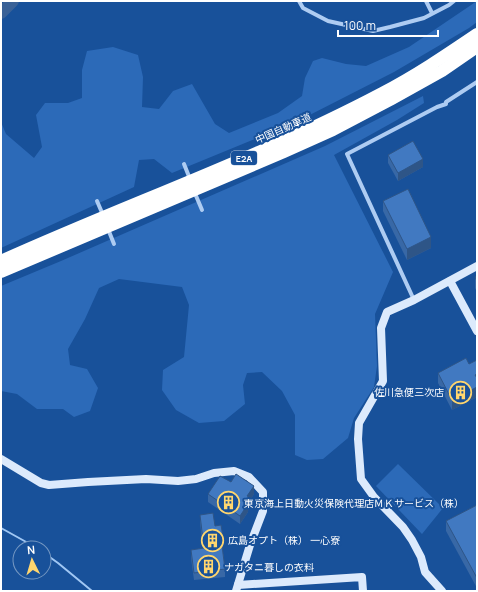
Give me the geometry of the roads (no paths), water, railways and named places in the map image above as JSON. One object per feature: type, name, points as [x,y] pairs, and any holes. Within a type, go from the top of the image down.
[{"type":"highway","name":"中国自動車道","points":[[1,261],[271,147],[330,120],[404,81],[477,34]]},
{"type":"highway","name":"E2A","points":[[1,272],[333,130],[442,71],[477,47]]},
{"type":"street","points":[[299,1],[303,8],[328,21],[373,31],[424,18],[449,6],[454,1]]},
{"type":"street","points":[[426,1],[432,13]]},
{"type":"street","points":[[414,300],[347,154],[437,107],[446,104],[477,82]]},
{"type":"street","points":[[184,164],[202,210]]},
{"type":"street","points":[[97,200],[114,244]]},
{"type":"street","points":[[442,591],[425,572],[421,557],[412,540],[398,522],[374,497],[361,479],[358,439],[359,423],[382,381],[381,328],[387,312],[414,300],[477,266]]},
{"type":"street","points":[[450,281],[477,331]]},
{"type":"street","points":[[1,459],[41,483],[49,485],[146,479],[178,481],[196,479],[214,472],[234,471],[249,477],[263,492],[262,511],[237,588],[362,578],[363,591]]},
{"type":"waterway","points":[[1,13],[13,1]]},
{"type":"waterway","points":[[1,528],[23,540]]},
{"type":"waterway","points":[[52,559],[92,591]]},
{"type":"place","name":"佐川急便三次店","points":[[460,392]]},
{"type":"place","name":"東京海上日動火災保険代理店ＭＫサービス（株）","points":[[229,503]]},
{"type":"place","name":"広島オプト（株） 一心寮","points":[[212,540]]},
{"type":"place","name":"ナガタニ暮しの衣料","points":[[208,567]]}]
